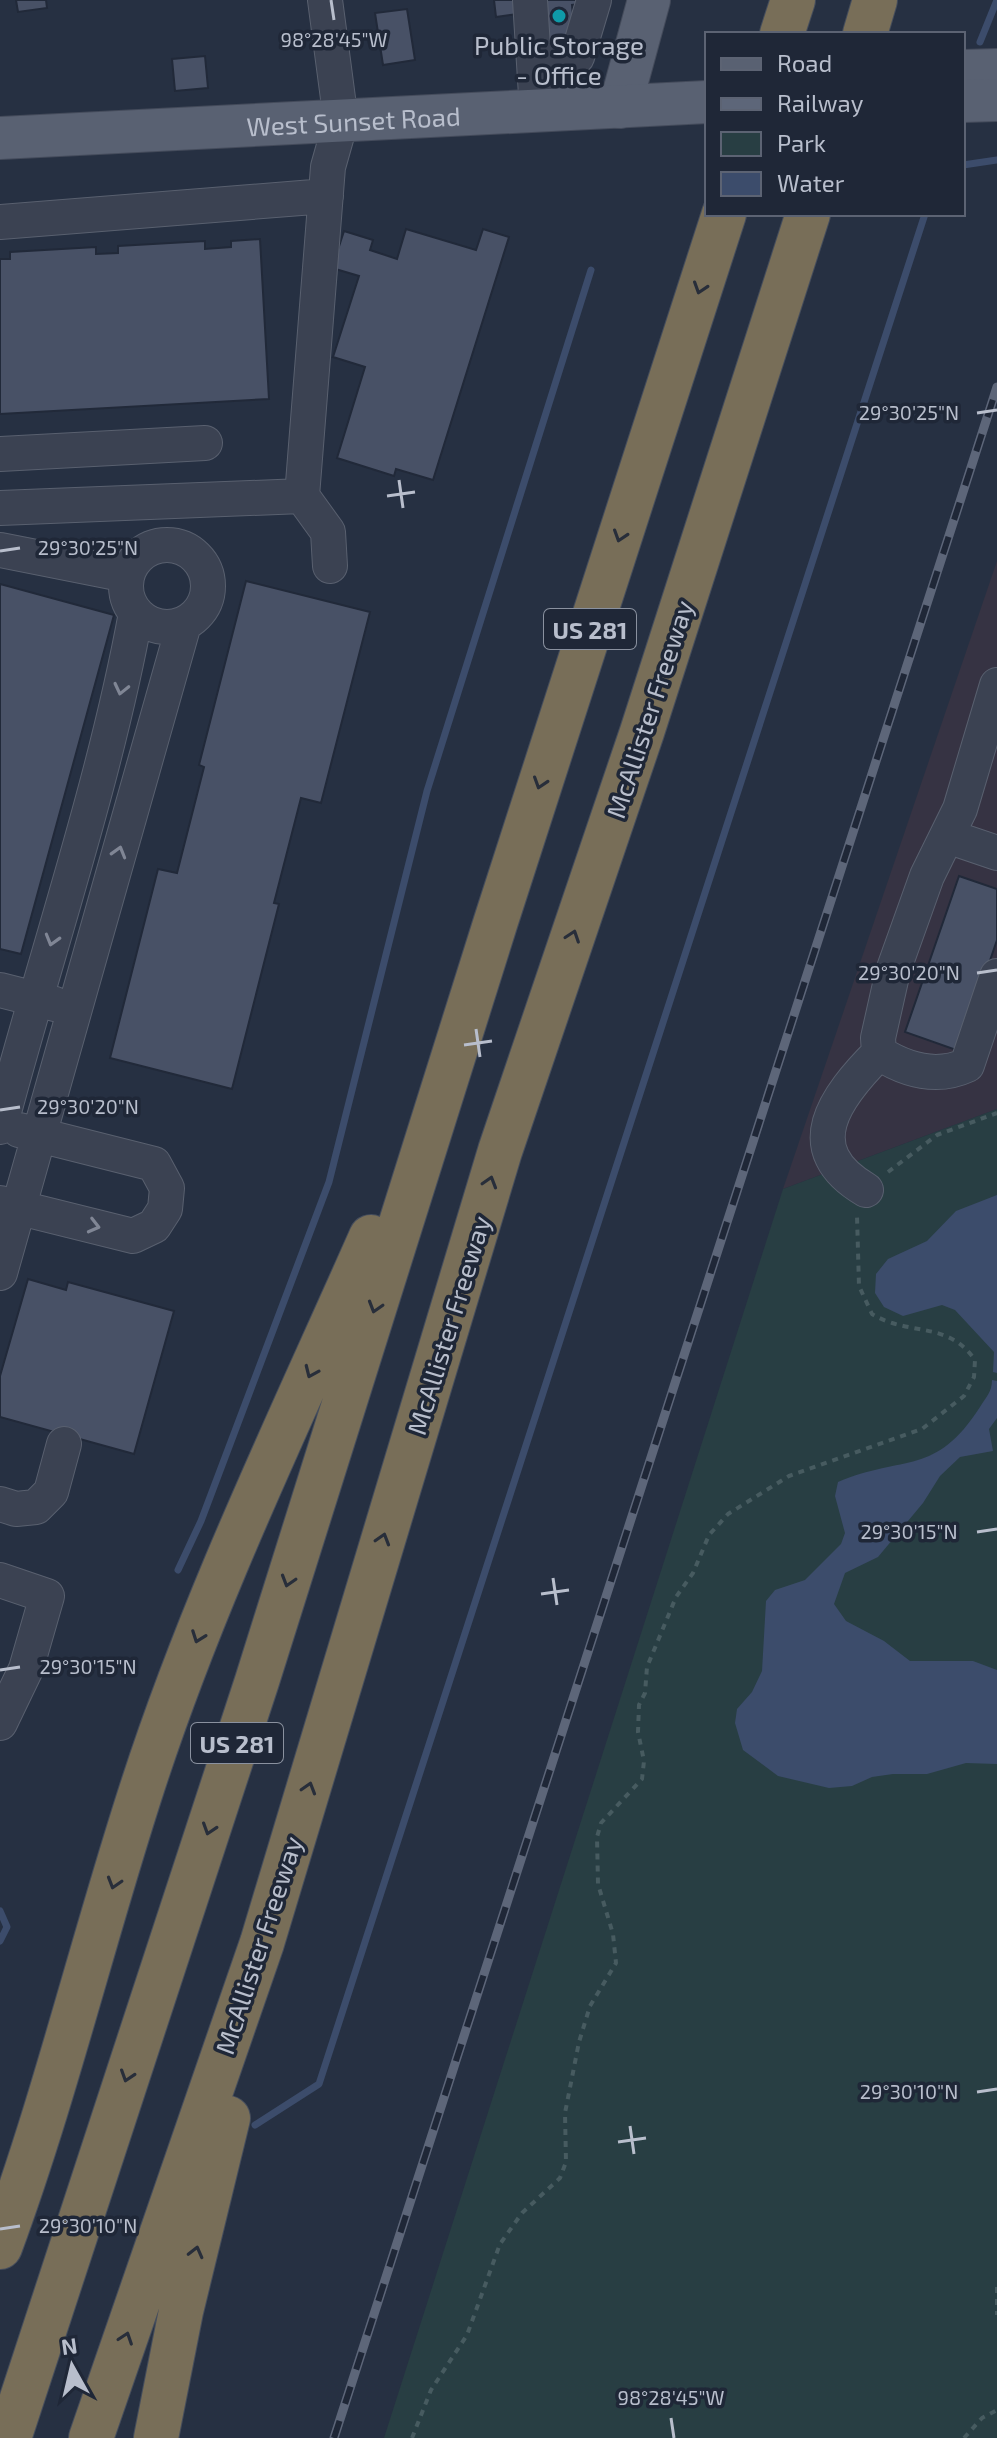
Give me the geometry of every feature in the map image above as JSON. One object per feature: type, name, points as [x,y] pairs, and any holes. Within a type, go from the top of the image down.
[{"type":"highway","points":[[783,32],[793,0]]},
{"type":"highway","points":[[866,32],[875,0]]},
{"type":"highway","name":"US 281","points":[[9,2438],[257,1681],[723,216]]},
{"type":"highway","name":"McAllister Freeway","points":[[91,2438],[262,1943],[500,1151],[642,732],[807,216]]},
{"type":"highway","points":[[0,2247],[31,2163],[144,1783],[223,1570],[457,1045]]},
{"type":"highway","points":[[156,2438],[181,2311],[229,2115],[262,1943]]},
{"type":"main road","points":[[620,107],[649,0]]},
{"type":"main road","points":[[965,71],[997,70]]},
{"type":"main road","points":[[965,101],[997,100]]},
{"type":"main road","name":"West Sunset Road","points":[[0,138],[705,102]]},
{"type":"street","points":[[325,0],[341,121],[328,167],[302,496],[328,532],[330,566]]},
{"type":"street","points":[[530,0],[537,111]]},
{"type":"street","points":[[534,62],[577,57],[594,0]]},
{"type":"street","points":[[0,222],[326,196]]},
{"type":"street","points":[[205,443],[4,454],[8,508],[302,496]]},
{"type":"street","points":[[119,449],[122,501]]},
{"type":"street","points":[[0,1273],[9,1206],[38,1136],[184,624],[203,607],[208,594],[209,581],[196,556],[184,548],[156,546],[143,552],[127,575],[129,601],[136,613],[158,626],[184,624]]},
{"type":"street","points":[[0,550],[127,575]]},
{"type":"street","points":[[9,1206],[133,1236],[154,1226],[165,1209],[167,1188],[154,1164],[0,1126],[12,1032],[33,999],[94,797],[123,683],[136,613]]},
{"type":"street","points":[[866,1190],[846,1179],[833,1164],[825,1143],[826,1129],[859,1073],[879,1053],[878,1038],[893,971],[927,876],[960,809],[997,685]]},
{"type":"street","points":[[947,836],[997,853]]},
{"type":"street","points":[[879,1053],[900,1066],[919,1071],[953,1072],[967,1065],[997,976]]},
{"type":"street","points":[[0,990],[75,1008]]},
{"type":"street","points":[[12,1032],[64,1045]]},
{"type":"street","points":[[0,1504],[16,1509],[36,1507],[51,1492],[64,1444]]},
{"type":"street","points":[[0,1580],[47,1596],[26,1669],[0,1723]]},
{"type":"path","points":[[412,2438],[431,2390],[467,2335],[500,2244],[522,2213],[560,2178],[566,2162],[565,2113],[579,2042],[590,2006],[616,1963],[613,1934],[598,1884],[597,1837],[601,1823],[642,1779],[644,1761],[638,1732],[639,1705],[645,1693],[647,1667],[676,1597],[693,1573],[709,1535],[728,1514],[789,1476],[922,1429],[952,1409],[964,1396],[974,1377],[975,1360],[954,1337],[886,1323],[872,1314],[864,1303],[859,1286],[858,1208],[866,1190],[937,1135],[997,1113]]},
{"type":"path","points":[[997,2287],[997,2315]]},
{"type":"path","points":[[964,2438],[982,2418],[997,2410]]},
{"type":"shaded area","points":[[997,561],[997,1109],[783,1189]]},
{"type":"green space","points":[[997,1109],[997,2438],[384,2438],[783,1189]]},
{"type":"water","points":[[997,1195],[997,1373],[993,1372],[994,1352],[955,1310],[942,1305],[903,1316],[884,1307],[875,1293],[876,1274],[888,1259],[927,1241],[956,1211]]},
{"type":"water","points":[[992,1380],[997,1381],[997,1418],[989,1429],[993,1451],[960,1457],[940,1476],[923,1503],[878,1557],[845,1573],[834,1604],[846,1621],[884,1641],[910,1661],[973,1661],[997,1670],[997,1764],[966,1763],[927,1774],[872,1777],[852,1786],[829,1788],[778,1776],[743,1750],[735,1723],[737,1709],[752,1692],[762,1671],[766,1601],[775,1590],[805,1580],[841,1544],[845,1533],[835,1496],[838,1482],[933,1454],[964,1429],[990,1391]]},
{"type":"building","points":[[16,0],[46,0],[47,8],[18,12]]},
{"type":"building","points":[[494,0],[516,0],[518,14],[496,17]]},
{"type":"building","name":"Public Storage - Office","points":[[543,0],[582,0],[582,4],[572,5],[574,27],[571,38],[548,41]]},
{"type":"building","points":[[407,9],[415,60],[383,65],[375,13]]},
{"type":"building","points":[[205,56],[208,88],[175,91],[172,59]]},
{"type":"building","points":[[406,229],[476,250],[483,229],[509,237],[433,480],[396,469],[394,476],[337,458],[365,367],[333,357],[359,276],[332,268],[344,231],[373,240],[370,250],[397,259]]},
{"type":"building","points":[[260,239],[269,399],[0,414],[0,259],[10,259],[10,252],[96,247],[96,254],[118,253],[118,246],[205,241],[205,249],[231,247],[231,241]]},
{"type":"building","points":[[246,581],[370,612],[321,803],[301,798],[274,903],[279,904],[232,1089],[110,1058],[158,869],[177,873],[204,767],[199,765]]},
{"type":"building","points":[[0,584],[114,615],[21,954],[0,949]]},
{"type":"building","points":[[959,876],[997,889],[997,940],[959,1051],[905,1032]]},
{"type":"building","points":[[28,1279],[66,1290],[68,1282],[174,1311],[134,1454],[0,1417],[0,1376]]},
{"type":"waterway","points":[[980,42],[997,0]]},
{"type":"waterway","points":[[965,165],[997,160]]},
{"type":"waterway","points":[[255,2125],[319,2084],[924,216]]},
{"type":"waterway","points":[[178,1570],[201,1521],[329,1182],[427,791],[591,270]]},
{"type":"waterway","points":[[0,1911],[7,1927],[0,1941]]},
{"type":"railway","points":[[334,2438],[997,387]]},
{"type":"place","name":"Public Storage - Office","points":[[559,16]]}]
